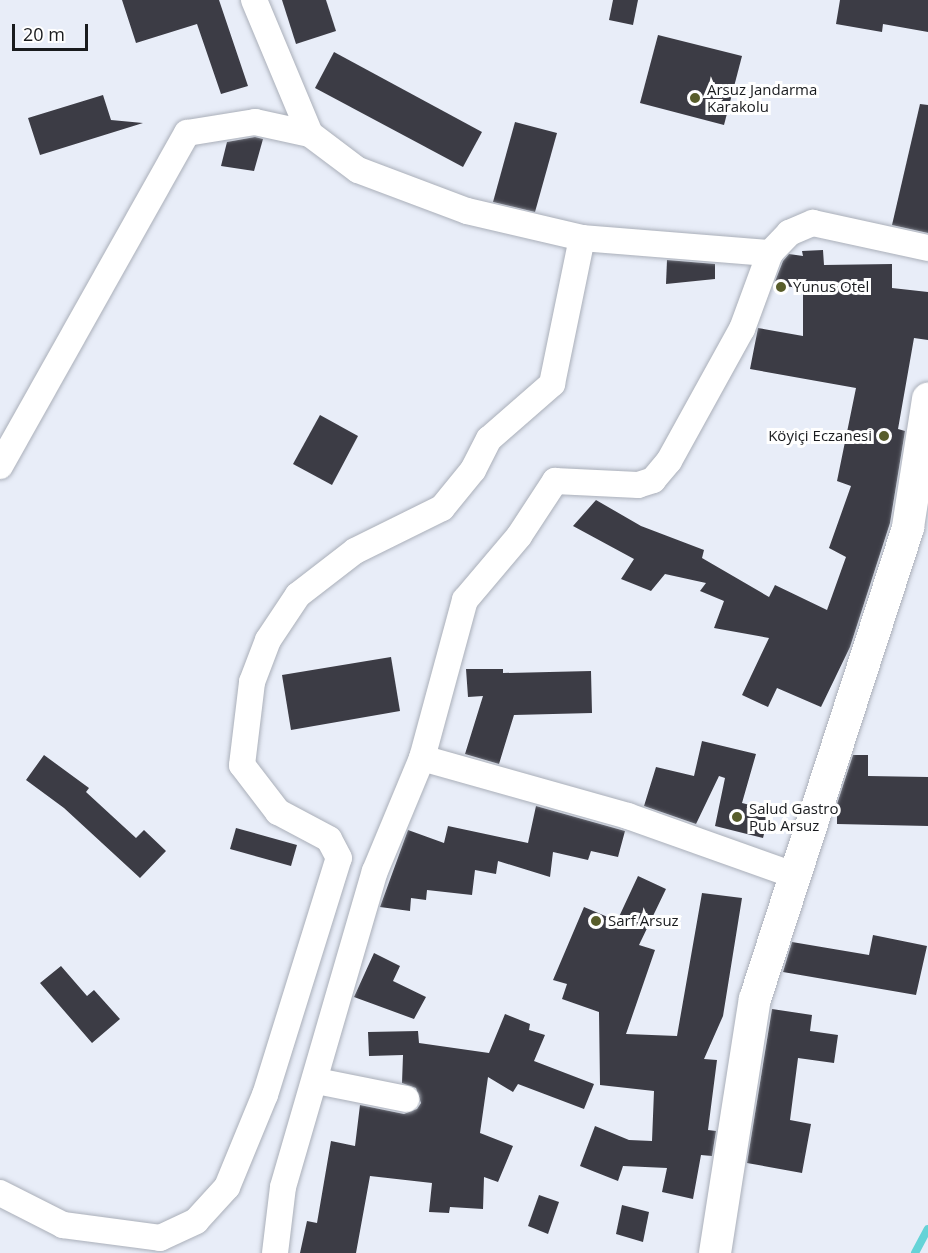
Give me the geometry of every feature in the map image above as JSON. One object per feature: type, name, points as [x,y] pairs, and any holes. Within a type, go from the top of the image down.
[{"type":"street","points":[[254,0],[310,134]]},
{"type":"street","points":[[0,466],[187,133],[255,122],[310,134],[358,170],[467,211],[582,238],[770,252]]},
{"type":"street","points":[[274,1253],[284,1187],[317,1081],[375,871],[422,758],[465,600],[519,536],[555,481],[638,485],[653,480],[669,461],[742,329],[770,252],[789,233],[813,223],[928,248]]},
{"type":"street","points":[[0,1193],[63,1225],[160,1238],[196,1221],[227,1187],[265,1095],[339,858],[329,839],[278,812],[245,771],[242,743],[252,682],[268,640],[298,595],[355,551],[442,508],[473,470],[489,440],[552,384],[582,238]]},
{"type":"street","points":[[715,1253],[755,999],[908,528],[928,399]]},
{"type":"street","points":[[422,758],[628,816],[794,875]]},
{"type":"street","points":[[317,1081],[406,1099]]},
{"type":"building","points":[[122,0],[219,0],[248,86],[221,94],[197,24],[136,43]]},
{"type":"building","points":[[282,0],[326,0],[336,31],[296,44]]},
{"type":"building","points":[[613,0],[638,0],[633,25],[609,20]]},
{"type":"building","points":[[840,0],[928,0],[928,32],[883,24],[882,32],[836,24]]},
{"type":"building","points":[[658,35],[742,56],[724,125],[640,103]]},
{"type":"building","points":[[334,52],[482,132],[463,167],[315,88]]},
{"type":"building","points":[[103,95],[111,120],[143,123],[40,155],[28,118]]},
{"type":"building","points":[[920,104],[928,105],[928,233],[892,225]]},
{"type":"building","points":[[515,122],[557,133],[535,212],[493,202]]},
{"type":"building","points":[[255,137],[263,139],[254,171],[221,166],[227,142]]},
{"type":"building","points":[[823,250],[824,265],[892,264],[892,288],[928,292],[928,340],[914,338],[898,429],[905,431],[890,523],[850,647],[821,707],[777,688],[768,707],[742,695],[769,638],[714,628],[724,601],[700,591],[706,583],[665,574],[651,591],[621,579],[634,559],[573,526],[596,500],[641,526],[704,550],[702,558],[769,597],[775,585],[827,610],[846,557],[829,548],[851,486],[837,481],[856,388],[750,369],[758,328],[803,336],[803,289],[774,284],[783,261],[789,254],[803,256],[802,251]]},
{"type":"building","points":[[667,260],[715,264],[715,279],[666,284]]},
{"type":"building","points":[[320,415],[358,436],[332,485],[293,464]]},
{"type":"building","points":[[391,657],[400,711],[291,730],[282,675]]},
{"type":"building","points":[[466,669],[503,669],[503,673],[591,671],[592,713],[514,715],[499,764],[465,754],[483,696],[468,697]]},
{"type":"building","points":[[702,741],[756,754],[742,803],[770,810],[763,838],[715,826],[725,778],[719,776],[696,824],[644,806],[656,767],[694,776]]},
{"type":"building","points":[[44,755],[89,788],[86,792],[136,838],[144,830],[166,851],[140,878],[64,808],[26,780]]},
{"type":"building","points":[[853,755],[868,755],[868,776],[928,777],[928,826],[837,824],[837,804]]},
{"type":"building","points":[[536,806],[625,831],[618,857],[591,851],[588,860],[553,852],[550,877],[498,861],[496,874],[475,870],[472,895],[427,890],[426,900],[411,898],[410,911],[380,907],[408,830],[444,843],[448,826],[528,843]]},
{"type":"building","points":[[236,828],[297,845],[291,866],[230,849]]},
{"type":"building","points":[[638,876],[666,889],[639,945],[655,950],[626,1034],[677,1036],[702,893],[742,898],[723,1016],[704,1059],[717,1060],[708,1130],[716,1131],[712,1156],[701,1155],[693,1199],[662,1192],[667,1168],[623,1166],[618,1181],[580,1166],[595,1126],[629,1140],[652,1141],[654,1091],[600,1085],[599,1012],[562,999],[567,984],[553,980],[584,907],[617,921]]},
{"type":"building","points":[[873,935],[927,946],[916,995],[783,972],[792,942],[869,955]]},
{"type":"building","points":[[374,953],[400,966],[393,981],[426,997],[414,1019],[354,997]]},
{"type":"building","points":[[61,966],[87,996],[94,990],[120,1019],[92,1043],[40,983]]},
{"type":"building","points":[[772,1009],[812,1015],[810,1031],[838,1035],[834,1063],[798,1058],[790,1120],[811,1124],[802,1173],[747,1163]]},
{"type":"building","points":[[505,1014],[530,1024],[529,1030],[545,1035],[534,1061],[594,1084],[584,1109],[518,1084],[513,1092],[488,1077],[480,1133],[513,1146],[498,1182],[484,1177],[483,1209],[450,1207],[449,1213],[429,1212],[432,1183],[370,1176],[356,1253],[300,1253],[307,1221],[317,1223],[331,1141],[355,1146],[360,1105],[404,1114],[417,1109],[421,1103],[416,1088],[402,1083],[403,1055],[369,1056],[368,1032],[418,1031],[419,1043],[489,1053]]},
{"type":"building","points":[[539,1195],[559,1202],[548,1234],[528,1226]]},
{"type":"building","points":[[622,1205],[649,1212],[643,1242],[616,1234]]},
{"type":"waterway","points":[[915,1253],[928,1229]]},
{"type":"place","name":"Arsuz Jandarma Karakolu","points":[[695,98]]},
{"type":"place","name":"Yunus Otel","points":[[781,287]]},
{"type":"place","name":"Köyiçi Eczanesi","points":[[884,436]]},
{"type":"place","name":"Salud Gastro Pub Arsuz","points":[[737,817]]},
{"type":"place","name":"Sarf Arsuz","points":[[596,921]]}]
